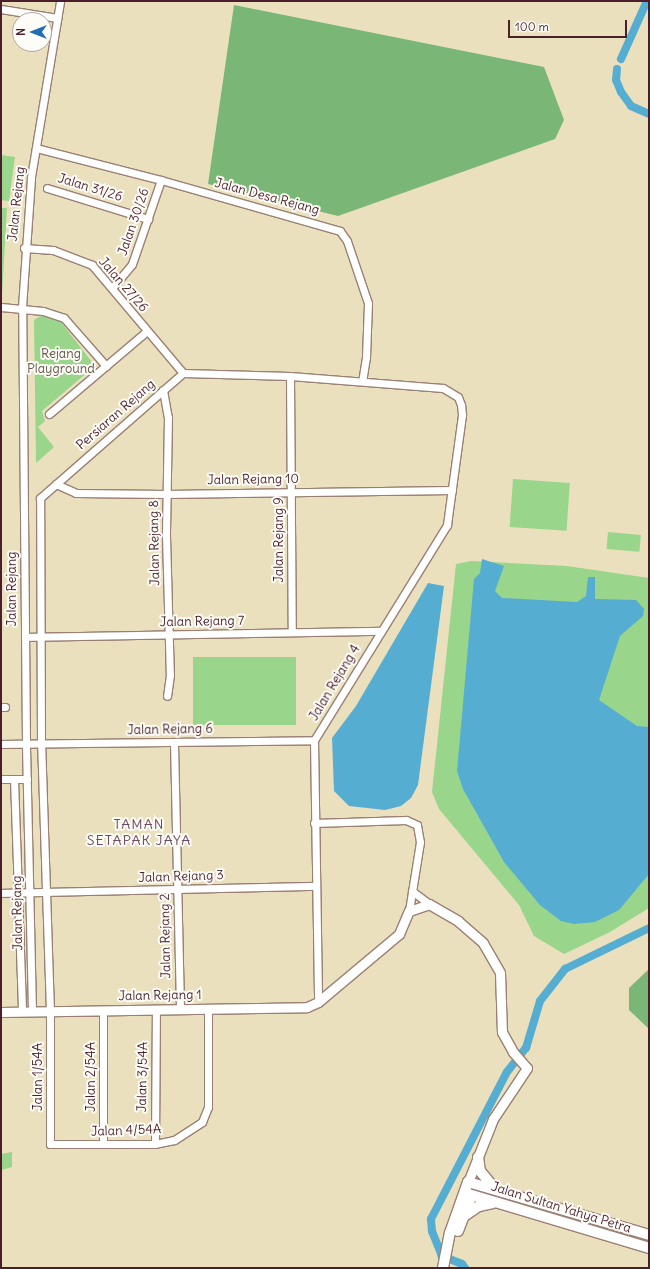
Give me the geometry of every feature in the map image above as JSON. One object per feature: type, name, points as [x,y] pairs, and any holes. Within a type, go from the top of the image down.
[{"type":"main road","points":[[478,1157],[480,1171],[487,1182],[496,1191]]},
{"type":"main road","points":[[446,1266],[449,1254],[464,1216],[472,1181]]},
{"type":"main road","name":"Jalan Sultan Yahya Petra","points":[[472,1181],[496,1191],[649,1235]]},
{"type":"main road","points":[[449,1254],[450,1233],[468,1194]]},
{"type":"main road","name":"Jalan Sultan Yahya Petra","points":[[468,1194],[649,1248]]},
{"type":"main road","points":[[464,1216],[479,1206],[495,1202]]},
{"type":"street","name":"Jalan Rejang","points":[[32,1011],[26,744],[22,307],[24,248],[36,148],[60,1]]},
{"type":"street","points":[[1,9],[57,18]]},
{"type":"street","name":"Jalan Desa Rejang","points":[[36,148],[161,180],[340,231],[347,241],[368,303],[366,357],[362,381]]},
{"type":"street","name":"Jalan 30/26","points":[[112,288],[132,264],[161,180]]},
{"type":"street","name":"Jalan 31/26","points":[[47,188],[148,219]]},
{"type":"street","name":"Jalan 27/26","points":[[24,248],[53,250],[85,261],[92,265],[183,373]]},
{"type":"street","points":[[1,307],[22,307],[43,311],[64,318],[106,366]]},
{"type":"street","points":[[49,414],[147,331]]},
{"type":"street","points":[[183,373],[290,376],[362,381]]},
{"type":"street","name":"Persiaran Rejang","points":[[46,893],[41,743],[40,498],[183,373]]},
{"type":"street","name":"Jalan Rejang 9","points":[[290,376],[292,632]]},
{"type":"street","name":"Jalan Rejang 4","points":[[318,1002],[314,823],[314,740],[380,631],[444,531],[451,504],[462,415],[458,398],[443,388],[362,381]]},
{"type":"street","name":"Jalan Rejang 8","points":[[163,390],[168,417],[166,494],[170,675],[166,696]]},
{"type":"street","name":"Jalan Rejang 10","points":[[56,484],[76,493],[166,494],[438,490]]},
{"type":"street","points":[[438,490],[453,487]]},
{"type":"street","points":[[438,490],[451,504]]},
{"type":"street","name":"Jalan Rejang 7","points":[[25,637],[380,631]]},
{"type":"street","name":"Jalan Rejang 6","points":[[1,744],[174,743],[314,740]]},
{"type":"street","name":"Jalan Rejang 2","points":[[174,743],[180,1009]]},
{"type":"street","points":[[1,779],[27,779]]},
{"type":"street","points":[[14,779],[22,1011]]},
{"type":"street","points":[[314,823],[406,820],[417,825],[420,842],[409,911],[399,934],[318,1002]]},
{"type":"street","name":"Jalan Rejang 3","points":[[1,893],[29,894],[316,886]]},
{"type":"street","points":[[412,891],[429,904],[458,920],[483,943],[500,973],[502,1032],[513,1052],[524,1062],[527,1068],[493,1119],[478,1157],[472,1181]]},
{"type":"street","name":"Jalan 1/54A","points":[[46,893],[50,1011],[50,1144]]},
{"type":"street","points":[[409,911],[429,904]]},
{"type":"street","name":"Jalan Rejang 1","points":[[1,1012],[308,1007],[318,1002]]},
{"type":"street","name":"Jalan 3/54A","points":[[155,1144],[156,1009]]},
{"type":"street","name":"Jalan 4/54A","points":[[50,1144],[155,1144],[180,1137],[192,1130],[206,1115],[208,1009]]},
{"type":"street","name":"Jalan 2/54A","points":[[102,1144],[104,1010]]},
{"type":"green space","points":[[234,5],[544,67],[564,120],[555,139],[338,216],[208,184]]},
{"type":"green space","points":[[1,155],[15,157],[9,201],[1,200]]},
{"type":"green space","points":[[1,208],[7,208],[2,295],[1,295]]},
{"type":"green space","name":"Rejang Playground","points":[[42,315],[61,322],[95,366],[42,411],[45,421],[38,427],[54,447],[36,463],[34,320]]},
{"type":"green space","points":[[513,479],[570,483],[567,531],[510,527]]},
{"type":"green space","points":[[608,532],[641,535],[639,552],[607,549]]},
{"type":"green space","points":[[471,561],[567,566],[649,578],[649,908],[610,932],[564,954],[534,936],[519,905],[439,809],[432,792],[456,564]]},
{"type":"green space","points":[[193,657],[296,657],[296,725],[193,725]]},
{"type":"green space","points":[[649,969],[649,1029],[629,1010],[629,988]]},
{"type":"green space","points":[[12,1152],[12,1167],[1,1170],[1,1154]]},
{"type":"water","points":[[482,559],[504,566],[495,591],[502,598],[577,602],[586,596],[588,577],[595,577],[595,599],[636,600],[644,609],[643,616],[620,636],[599,700],[637,726],[649,727],[649,874],[619,910],[595,922],[574,924],[561,921],[540,905],[504,862],[463,789],[457,771],[474,579],[480,573]]},
{"type":"water","points":[[428,583],[444,586],[418,785],[411,798],[401,806],[385,810],[349,806],[334,791],[332,738],[356,706]]},
{"type":"waterway","points":[[621,59],[647,1]]},
{"type":"waterway","points":[[617,69],[616,80],[621,92],[631,106],[649,114]]},
{"type":"waterway","points":[[465,1268],[462,1264],[442,1256],[432,1231],[431,1219],[507,1072],[526,1048],[540,1001],[565,969],[649,928]]},
{"type":"district","name":"TAMAN SETAPAK JAYA","points":[[139,832]]}]
